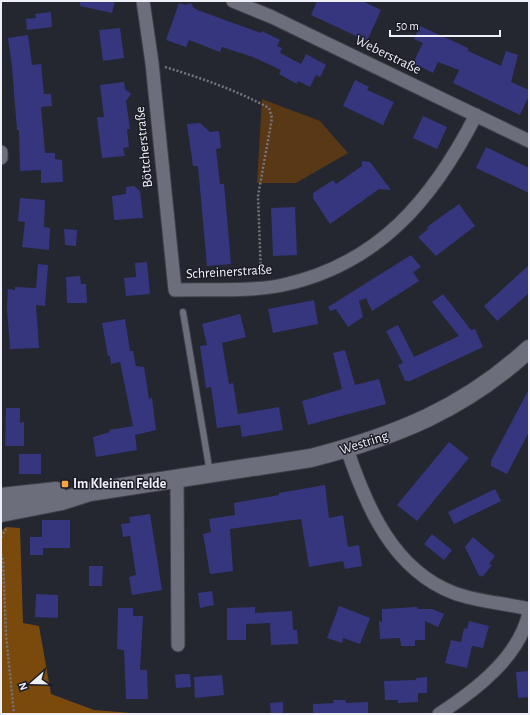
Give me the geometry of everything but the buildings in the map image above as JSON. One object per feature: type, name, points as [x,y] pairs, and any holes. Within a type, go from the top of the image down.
[{"type":"street","name":"Böttcherstraße","points":[[144,1],[152,63],[174,290]]},
{"type":"street","name":"Weberstraße","points":[[233,1],[272,17],[529,141]]},
{"type":"street","name":"Schreinerstraße","points":[[174,290],[261,288],[283,285],[317,275],[356,256],[381,240],[406,218],[434,186],[457,152],[476,115]]},
{"type":"street","points":[[1,152],[1,158]]},
{"type":"street","name":"Westring","points":[[1,513],[62,500],[90,492],[210,475],[311,458],[347,449],[413,426],[440,413],[492,379],[529,348]]},
{"type":"street","points":[[347,449],[358,482],[377,522],[389,541],[415,570],[453,593],[470,598],[529,609]]},
{"type":"street","points":[[177,480],[178,645]]},
{"type":"street","name":"Westring","points":[[1,497],[61,491],[90,492]]},
{"type":"street","points":[[439,714],[474,689],[510,654],[526,628],[529,613]]},
{"type":"lane","points":[[183,312],[210,475]]},
{"type":"path","points":[[152,63],[203,79],[250,97],[269,108],[272,118],[258,196],[261,288]]},
{"type":"path","points":[[1,554],[3,560],[6,635],[14,714]]},
{"type":"shaded area","points":[[262,99],[320,121],[348,153],[296,183],[257,183]]},
{"type":"shaded area","points":[[6,527],[20,528],[23,623],[39,626],[51,694],[94,710],[143,714],[1,714],[1,531]]},
{"type":"place","name":"Im Kleinen Felde","points":[[65,484]]}]
